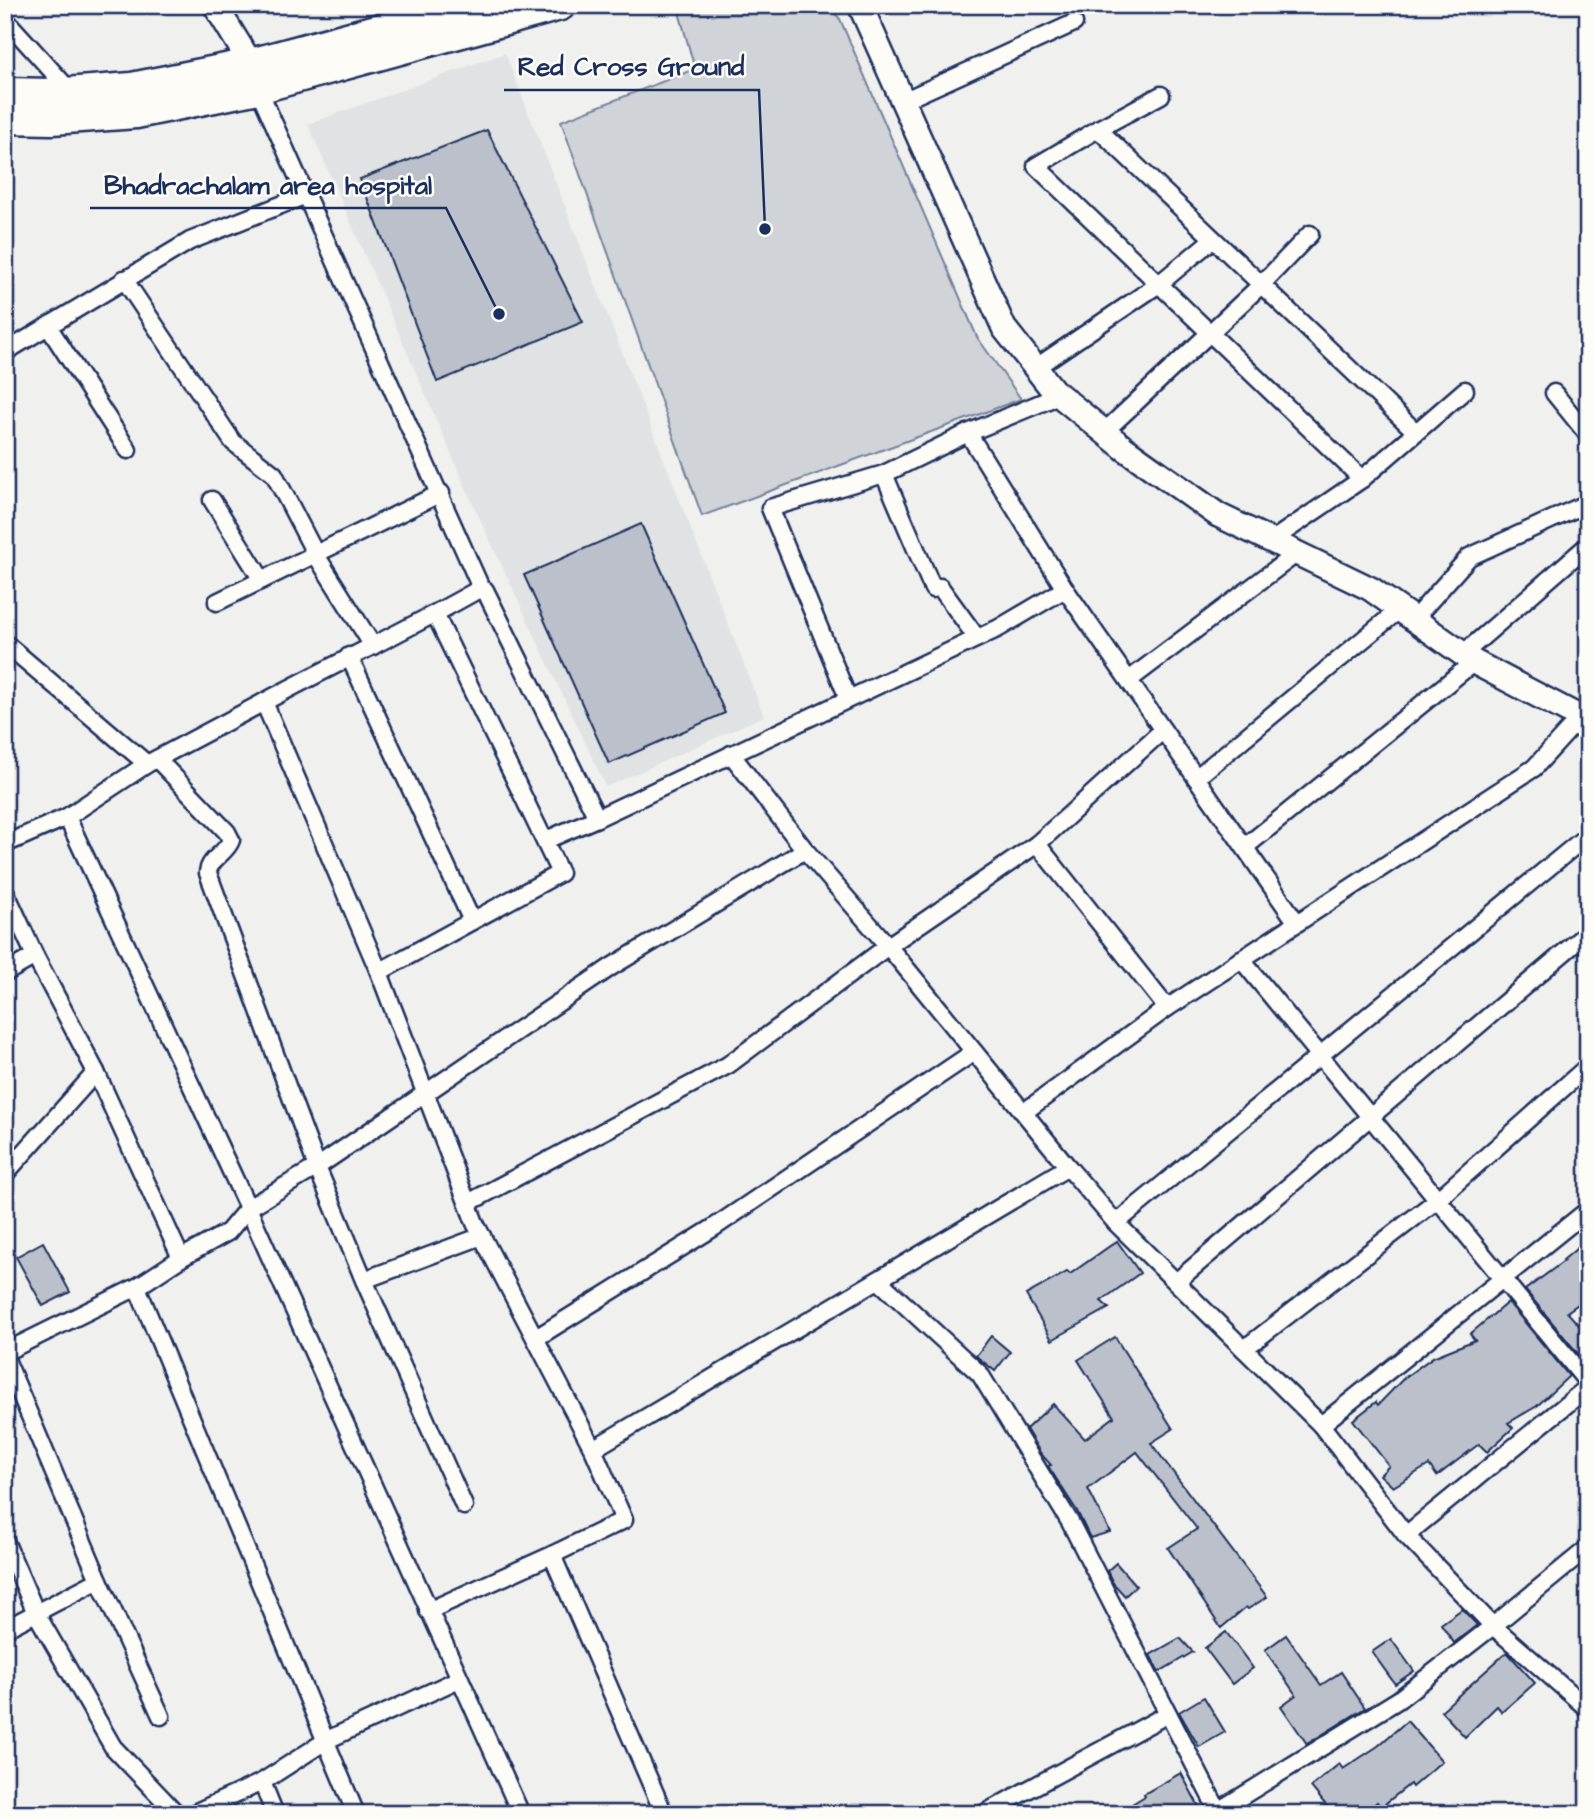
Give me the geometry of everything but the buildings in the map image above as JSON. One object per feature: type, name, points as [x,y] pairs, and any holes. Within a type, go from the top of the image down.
[{"type":"highway","points":[[5,118],[52,119],[136,113],[469,5]]},
{"type":"highway","points":[[5,93],[132,88],[255,76],[560,5]]},
{"type":"street","points":[[215,5],[255,76],[481,588],[485,590],[597,818]]},
{"type":"street","points":[[860,5],[1004,328],[1060,395],[1104,432],[1218,514],[1371,589],[1468,658],[1585,718],[1534,768],[1167,1008],[1024,1112]]},
{"type":"street","points":[[5,19],[71,92]]},
{"type":"street","points":[[903,101],[1074,23]]},
{"type":"street","points":[[1161,95],[1036,166],[1362,479]]},
{"type":"street","points":[[1098,129],[1416,432]]},
{"type":"street","points":[[5,352],[190,241],[306,195]]},
{"type":"street","points":[[1104,432],[1261,285],[1310,234]]},
{"type":"street","points":[[1035,368],[1159,284],[1213,239]]},
{"type":"street","points":[[124,279],[233,442],[274,474],[316,555],[373,646]]},
{"type":"street","points":[[48,326],[128,450]]},
{"type":"street","points":[[1271,541],[1362,479],[1465,390]]},
{"type":"street","points":[[1555,393],[1588,435]]},
{"type":"street","points":[[848,698],[770,509],[884,474],[968,433],[1060,395]]},
{"type":"street","points":[[968,433],[1065,589],[1297,923]]},
{"type":"street","points":[[884,474],[933,589],[940,587],[977,638]]},
{"type":"street","points":[[217,602],[441,493]]},
{"type":"street","points":[[212,500],[262,580]]},
{"type":"street","points":[[1196,778],[1407,614],[1469,557],[1588,503]]},
{"type":"street","points":[[1245,847],[1468,658],[1588,545]]},
{"type":"street","points":[[1129,680],[1297,553]]},
{"type":"street","points":[[5,844],[67,817],[152,762],[481,588]]},
{"type":"street","points":[[546,840],[999,628],[1065,589]]},
{"type":"street","points":[[379,972],[560,873],[435,614]]},
{"type":"street","points":[[5,643],[152,762],[227,832],[231,839],[229,847],[209,865],[208,873],[317,1167],[464,1506]]},
{"type":"street","points":[[349,656],[472,921]]},
{"type":"street","points":[[264,702],[379,972],[482,1236],[593,1449],[624,1520],[428,1611]]},
{"type":"street","points":[[468,1203],[727,1065],[888,946],[1037,844],[1163,730]]},
{"type":"street","points":[[731,754],[804,850],[888,946],[1116,1223],[1321,1425],[1406,1535],[1493,1626],[1588,1709]]},
{"type":"street","points":[[67,817],[248,1208],[522,1814]]},
{"type":"street","points":[[1116,1223],[1588,835]]},
{"type":"street","points":[[1037,844],[1167,1008]]},
{"type":"street","points":[[161,1716],[99,1580],[5,1354],[137,1287],[228,1232],[248,1208],[317,1167],[611,967],[804,850]]},
{"type":"street","points":[[5,891],[35,956],[96,1072],[181,1258]]},
{"type":"street","points":[[1176,1282],[1588,932]]},
{"type":"street","points":[[5,973],[35,956]]},
{"type":"street","points":[[1241,959],[1588,1385],[1406,1535]]},
{"type":"street","points":[[536,1338],[713,1228],[974,1052]]},
{"type":"street","points":[[1244,1349],[1437,1200],[1588,1066]]},
{"type":"street","points":[[5,1174],[96,1072]]},
{"type":"street","points":[[593,1449],[1068,1167]]},
{"type":"street","points":[[1321,1425],[1588,1210]]},
{"type":"street","points":[[364,1280],[482,1236]]},
{"type":"street","points":[[878,1280],[980,1374],[1070,1522],[1216,1813],[1398,1700],[1588,1548]]},
{"type":"street","points":[[137,1287],[356,1814]]},
{"type":"street","points":[[5,1541],[36,1613],[113,1747],[177,1814]]},
{"type":"street","points":[[552,1555],[664,1814]]},
{"type":"street","points":[[5,1629],[99,1580]]},
{"type":"street","points":[[192,1814],[261,1782],[327,1740],[459,1679]]},
{"type":"street","points":[[983,1814],[1168,1714]]},
{"type":"street","points":[[261,1782],[275,1814]]},
{"type":"shaded area","points":[[677,5],[828,5],[840,19],[977,337],[1021,399],[702,516],[561,121],[695,69]]},
{"type":"shaded area","points":[[505,53],[764,716],[606,787],[473,504],[308,124]]},
{"type":"place","name":"Red Cross Ground","points":[[765,229]]},
{"type":"place","name":"Bhadrachalam area hospital","points":[[499,314]]}]
